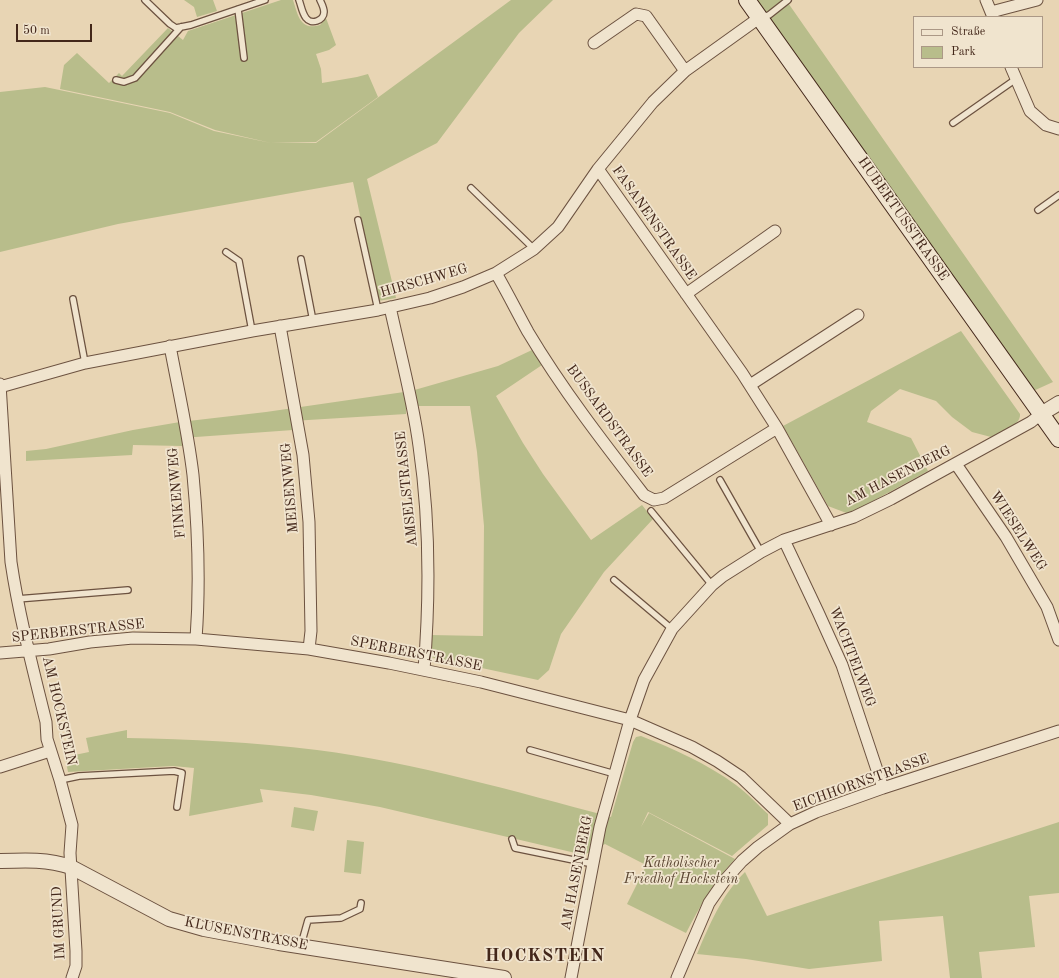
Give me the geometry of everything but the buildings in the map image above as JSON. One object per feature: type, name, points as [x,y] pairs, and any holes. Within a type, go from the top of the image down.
[{"type":"main road","name":"HUBERTUSSTRASSE","points":[[747,0],[1059,439]]},
{"type":"street","points":[[986,0],[992,14],[1037,0]]},
{"type":"street","points":[[594,43],[636,14],[646,16],[685,71]]},
{"type":"street","name":"HIRSCHWEG","points":[[0,388],[85,363],[252,331],[378,310],[430,298],[463,287],[496,273],[534,250],[558,227],[598,169],[653,102],[685,71],[759,18]]},
{"type":"street","points":[[1011,68],[1030,111],[1046,125],[1059,129]]},
{"type":"street","name":"FASANENSTRASSE","points":[[598,169],[750,385],[777,428],[830,525]]},
{"type":"street","name":"FASANENSTRASSE","points":[[686,294],[774,231]]},
{"type":"street","name":"BUSSARDSTRASSE","points":[[496,273],[528,332],[590,426],[644,495],[654,500],[664,498],[777,428]]},
{"type":"street","name":"AMSELSTRASSE","points":[[390,307],[419,446],[426,505],[429,560],[424,670]]},
{"type":"street","points":[[750,385],[858,315]]},
{"type":"street","name":"MEISENWEG","points":[[280,326],[303,455],[309,522],[311,631],[309,649]]},
{"type":"street","name":"FINKENWEG","points":[[170,346],[193,475],[197,547],[198,621],[196,639]]},
{"type":"street","name":"AM HOCKSTEIN","points":[[0,384],[2,466],[11,562],[17,599],[46,722],[47,739],[72,825],[71,867]]},
{"type":"street","points":[[1041,414],[1059,403]]},
{"type":"street","name":"AM HASENBERG","points":[[571,978],[600,827],[614,774],[644,680],[672,629],[712,585],[761,552],[784,540],[854,517],[891,499],[1031,422],[1041,414]]},
{"type":"street","name":"WIESELWEG","points":[[956,464],[1006,537],[1047,607],[1059,640]]},
{"type":"street","name":"WACHTELWEG","points":[[784,540],[842,665],[883,788]]},
{"type":"street","name":"SPERBERSTRASSE","points":[[0,653],[29,651],[90,642],[133,638],[196,639],[309,649],[481,682],[630,720],[692,747],[717,761],[741,778],[778,811],[790,824]]},
{"type":"street","name":"EICHHORNSTRASSE","points":[[677,978],[709,903],[725,880],[742,861],[758,847],[790,824],[816,812],[883,788],[1059,731]]},
{"type":"street","points":[[0,767],[50,751]]},
{"type":"street","name":"KLUSENSTRASSE","points":[[0,860],[47,860],[71,867],[169,919],[204,929],[279,943],[504,978]]},
{"type":"street","name":"IM GRUND","points":[[71,867],[76,951],[76,966],[72,978]]},
{"type":"lane","points":[[145,0],[176,28],[265,0]]},
{"type":"lane","points":[[299,0],[305,18],[314,22],[323,17],[324,13],[320,0]]},
{"type":"lane","points":[[759,18],[769,15],[788,0]]},
{"type":"lane","points":[[238,9],[244,58]]},
{"type":"lane","points":[[116,80],[124,82],[135,78],[181,27]]},
{"type":"lane","points":[[953,123],[1016,79]]},
{"type":"lane","points":[[472,188],[534,250]]},
{"type":"lane","points":[[1038,210],[1059,195]]},
{"type":"lane","points":[[358,220],[378,310]]},
{"type":"lane","points":[[226,252],[239,261],[252,331]]},
{"type":"lane","points":[[301,259],[313,320]]},
{"type":"lane","points":[[73,299],[85,363]]},
{"type":"lane","points":[[720,480],[761,552]]},
{"type":"lane","points":[[651,511],[712,585]]},
{"type":"lane","points":[[614,580],[672,629]]},
{"type":"lane","points":[[17,599],[128,590]]},
{"type":"lane","points":[[530,750],[614,774]]},
{"type":"lane","points":[[60,780],[79,776],[174,771],[182,774],[177,807]]},
{"type":"lane","points":[[512,839],[514,848],[593,864]]},
{"type":"lane","points":[[301,946],[308,920],[341,918],[360,909],[361,903]]},
{"type":"green space","points":[[184,0],[213,0],[217,11],[197,17],[194,7]]},
{"type":"green space","points":[[281,0],[293,0],[298,16],[304,24],[308,26],[320,25],[326,18],[336,45],[329,50],[316,54],[321,69],[322,83],[368,74],[378,97],[316,142],[271,143],[215,130],[170,112],[60,89],[64,65],[77,53],[109,83],[119,73],[122,76],[168,28],[183,40],[188,31]]},
{"type":"green space","points":[[511,0],[553,0],[519,33],[437,143],[367,179],[396,298],[378,301],[353,182],[118,224],[0,252],[0,92],[45,87],[170,113],[214,131],[271,143],[316,143]]},
{"type":"green space","points":[[754,0],[786,0],[1053,382],[1031,392]]},
{"type":"green space","points":[[961,331],[1020,414],[1017,422],[991,437],[972,432],[952,417],[936,401],[900,389],[871,411],[867,422],[911,438],[928,471],[849,514],[828,506],[783,426]]},
{"type":"green space","points":[[532,350],[542,365],[496,396],[543,474],[591,540],[642,505],[653,519],[604,572],[561,634],[549,670],[538,680],[430,657],[430,635],[483,636],[484,526],[477,452],[470,406],[406,406],[406,414],[292,421],[293,430],[182,438],[182,446],[133,445],[132,455],[26,461],[26,451],[46,449],[133,430],[180,422],[266,412],[411,391],[498,366]]},
{"type":"green space","name":"Katholischer Friedhof Hockstein","points":[[127,730],[127,738],[198,740],[293,747],[391,762],[538,797],[611,817],[633,742],[636,737],[641,736],[690,757],[725,777],[748,795],[768,814],[768,825],[732,856],[648,812],[641,827],[649,813],[735,859],[720,876],[708,894],[686,933],[627,904],[646,866],[605,844],[584,855],[380,807],[311,795],[260,789],[263,802],[189,816],[194,768],[173,766],[68,772],[65,757],[89,752],[86,738]]},
{"type":"green space","points":[[294,807],[318,811],[314,831],[291,827]]},
{"type":"green space","points":[[1059,822],[1059,893],[1029,896],[1035,947],[979,952],[982,978],[950,978],[943,916],[879,921],[882,961],[809,969],[746,959],[697,954],[723,901],[729,891],[745,872],[767,916]]},
{"type":"green space","points":[[347,840],[364,842],[361,874],[344,872]]},
{"type":"district","name":"HOCKSTEIN","points":[[545,956]]}]
